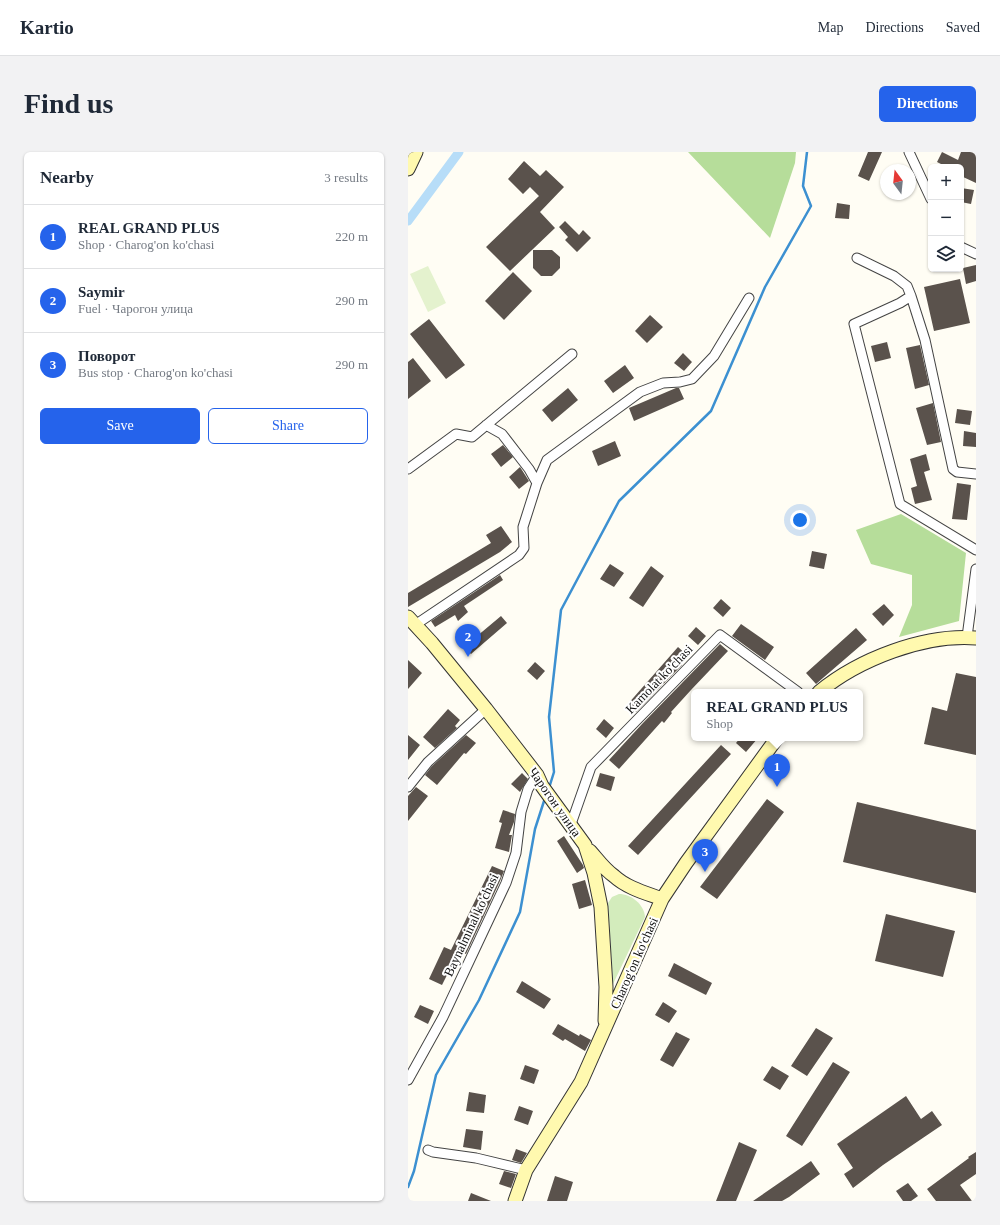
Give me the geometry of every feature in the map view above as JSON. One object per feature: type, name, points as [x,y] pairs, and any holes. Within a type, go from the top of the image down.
[{"type":"main road","points":[[408,168],[416,152]]},
{"type":"main road","name":"Чарогон улица","points":[[412,621],[486,709],[540,781],[585,845],[594,873],[601,907],[606,987],[605,1027]]},
{"type":"main road","points":[[823,689],[841,677],[879,657],[922,643],[944,639],[972,638]]},
{"type":"main road","name":"Charog'on ko'chasi","points":[[515,1201],[526,1170],[582,1082],[662,899],[686,863],[775,741]]},
{"type":"main road","points":[[585,845],[604,868],[614,877],[626,885],[662,899]]},
{"type":"street","points":[[909,152],[928,193]]},
{"type":"street","points":[[964,248],[976,254]]},
{"type":"street","points":[[857,258],[894,276],[907,286],[925,340],[953,469],[957,472],[976,474]]},
{"type":"street","points":[[911,296],[900,303],[854,324],[858,345],[900,504],[976,550]]},
{"type":"street","points":[[412,621],[519,555],[524,548],[523,527],[537,483],[547,460],[640,392],[663,383],[680,382],[692,378],[714,356],[750,298]]},
{"type":"street","points":[[408,469],[456,434],[472,437],[572,354]]},
{"type":"street","points":[[486,426],[502,434],[529,468],[537,483]]},
{"type":"street","points":[[972,638],[976,570]]},
{"type":"street","name":"Kamolat ko'chasi","points":[[571,824],[591,767],[720,635],[794,689]]},
{"type":"street","points":[[408,787],[428,762],[486,709]]},
{"type":"street","name":"Baynalminal ko'chasi","points":[[408,1080],[443,1017],[506,883],[516,853],[520,812],[528,789],[540,781]]},
{"type":"street","points":[[428,1150],[476,1158],[526,1170]]},
{"type":"green space","points":[[688,152],[796,152],[795,163],[770,238]]},
{"type":"green space","points":[[428,266],[446,303],[428,312],[410,274]]},
{"type":"green space","points":[[901,514],[966,553],[959,621],[899,637],[912,605],[912,575],[871,564],[856,530]]},
{"type":"green space","points":[[619,894],[624,894],[636,901],[642,908],[645,917],[613,984],[608,903],[612,897]]},
{"type":"building","points":[[868,152],[882,152],[869,181],[858,176]]},
{"type":"building","points":[[942,152],[958,160],[961,152],[976,152],[976,183],[964,177],[964,164],[941,164],[937,162]]},
{"type":"building","points":[[524,161],[540,176],[546,170],[564,187],[540,212],[555,228],[510,271],[486,247],[539,196],[530,187],[523,194],[508,179]]},
{"type":"building","points":[[964,188],[974,190],[971,204],[964,203]]},
{"type":"building","points":[[837,203],[850,205],[849,219],[835,218]]},
{"type":"building","points":[[565,221],[579,235],[583,230],[591,238],[577,252],[565,240],[568,237],[559,227]]},
{"type":"building","points":[[533,250],[552,250],[560,257],[560,268],[552,276],[541,276],[533,268]]},
{"type":"building","points":[[976,265],[976,281],[966,284],[964,268]]},
{"type":"building","points":[[513,272],[532,291],[504,320],[485,301]]},
{"type":"building","points":[[960,279],[970,323],[934,331],[924,287]]},
{"type":"building","points":[[650,315],[663,327],[647,343],[635,331]]},
{"type":"building","points":[[429,319],[465,365],[446,379],[410,334]]},
{"type":"building","points":[[887,342],[891,358],[875,362],[871,346]]},
{"type":"building","points":[[920,345],[929,385],[915,389],[906,348]]},
{"type":"building","points":[[683,353],[692,362],[684,371],[674,363]]},
{"type":"building","points":[[413,358],[431,381],[408,399],[408,362]]},
{"type":"building","points":[[625,365],[634,378],[613,393],[604,381]]},
{"type":"building","points":[[568,388],[578,400],[552,422],[542,410]]},
{"type":"building","points":[[679,388],[684,399],[634,421],[629,408]]},
{"type":"building","points":[[933,403],[941,442],[927,445],[916,408]]},
{"type":"building","points":[[957,409],[972,411],[970,425],[955,423]]},
{"type":"building","points":[[964,431],[976,433],[976,447],[963,446]]},
{"type":"building","points":[[615,441],[621,456],[598,466],[592,451]]},
{"type":"building","points":[[503,445],[513,457],[501,467],[491,454]]},
{"type":"building","points":[[926,454],[930,470],[924,472],[932,500],[915,504],[911,488],[917,486],[910,459]]},
{"type":"building","points":[[520,467],[529,481],[519,489],[509,477]]},
{"type":"building","points":[[957,483],[971,485],[967,520],[952,519]]},
{"type":"building","points":[[501,526],[512,542],[500,552],[408,607],[408,593],[491,543],[486,535]]},
{"type":"building","points":[[812,551],[827,554],[824,569],[809,566]]},
{"type":"building","points":[[610,564],[624,573],[614,587],[600,579]]},
{"type":"building","points":[[651,566],[664,576],[643,607],[629,598]]},
{"type":"building","points":[[500,575],[503,580],[464,606],[468,612],[458,621],[455,615],[435,627],[431,621]]},
{"type":"building","points":[[721,599],[731,608],[723,617],[713,608]]},
{"type":"building","points":[[884,604],[894,615],[883,626],[872,614]]},
{"type":"building","points":[[501,616],[507,623],[471,654],[464,647]]},
{"type":"building","points":[[741,624],[774,647],[765,660],[732,636]]},
{"type":"building","points":[[696,627],[706,636],[698,645],[688,636]]},
{"type":"building","points":[[856,628],[867,640],[816,684],[806,673]]},
{"type":"building","points":[[720,644],[728,651],[691,689],[671,712],[672,713],[664,723],[662,721],[619,769],[609,760]]},
{"type":"building","points":[[678,647],[688,656],[681,664],[682,665],[636,712],[627,705]]},
{"type":"building","points":[[408,660],[422,673],[408,689]]},
{"type":"building","points":[[535,662],[545,671],[537,680],[527,671]]},
{"type":"building","points":[[956,673],[976,677],[976,755],[924,744],[932,707],[947,711]]},
{"type":"building","points":[[448,709],[460,720],[455,726],[457,728],[435,748],[423,737]]},
{"type":"building","points":[[604,719],[614,728],[606,738],[596,729]]},
{"type":"building","points":[[408,735],[420,745],[408,760]]},
{"type":"building","points":[[466,735],[476,743],[466,754],[464,753],[437,785],[425,775],[432,766]]},
{"type":"building","points":[[738,741],[755,741],[746,752],[736,743]]},
{"type":"building","points":[[721,745],[731,754],[638,855],[628,846]]},
{"type":"building","points":[[522,773],[528,779],[520,792],[511,784]]},
{"type":"building","points":[[600,773],[615,777],[611,791],[596,786]]},
{"type":"building","points":[[416,787],[428,796],[408,821],[408,796]]},
{"type":"building","points":[[767,799],[784,812],[717,899],[700,887]]},
{"type":"building","points":[[857,802],[976,830],[976,893],[843,862]]},
{"type":"building","points":[[503,810],[515,814],[514,822],[509,835],[512,835],[509,852],[495,848],[502,823],[499,822]]},
{"type":"building","points":[[564,836],[583,865],[584,868],[577,873],[557,841]]},
{"type":"building","points":[[492,866],[504,871],[466,954],[459,951],[442,985],[429,979],[444,947],[451,950]]},
{"type":"building","points":[[585,880],[592,905],[579,909],[572,884]]},
{"type":"building","points":[[886,914],[955,931],[943,977],[875,961]]},
{"type":"building","points":[[674,963],[712,983],[706,995],[668,976]]},
{"type":"building","points":[[522,981],[551,999],[544,1009],[516,992]]},
{"type":"building","points":[[663,1002],[677,1011],[669,1023],[655,1015]]},
{"type":"building","points":[[420,1005],[434,1011],[428,1024],[414,1017]]},
{"type":"building","points":[[558,1024],[579,1036],[580,1034],[591,1040],[585,1051],[565,1039],[563,1041],[552,1034]]},
{"type":"building","points":[[816,1028],[833,1038],[807,1076],[791,1066]]},
{"type":"building","points":[[676,1032],[690,1039],[673,1067],[660,1060]]},
{"type":"building","points":[[833,1062],[850,1072],[802,1146],[786,1136]]},
{"type":"building","points":[[525,1065],[539,1070],[534,1084],[520,1079]]},
{"type":"building","points":[[772,1066],[789,1076],[780,1090],[763,1080]]},
{"type":"building","points":[[469,1092],[486,1095],[484,1113],[466,1111]]},
{"type":"building","points":[[906,1096],[921,1119],[932,1111],[942,1125],[883,1165],[853,1188],[844,1174],[853,1168],[837,1144]]},
{"type":"building","points":[[519,1106],[533,1111],[528,1125],[514,1120]]},
{"type":"building","points":[[466,1129],[483,1131],[481,1150],[463,1147]]},
{"type":"building","points":[[739,1142],[757,1150],[736,1201],[716,1201]]},
{"type":"building","points":[[516,1149],[527,1153],[521,1163],[512,1160]]},
{"type":"building","points":[[976,1152],[976,1174],[960,1185],[972,1201],[936,1201],[927,1189]]},
{"type":"building","points":[[811,1161],[820,1174],[789,1197],[782,1201],[753,1201]]},
{"type":"building","points":[[504,1171],[516,1174],[511,1188],[499,1184]]},
{"type":"building","points":[[555,1176],[573,1182],[567,1201],[547,1201]]},
{"type":"building","points":[[908,1183],[918,1196],[911,1201],[903,1201],[896,1191]]},
{"type":"building","points":[[471,1193],[491,1201],[468,1201]]},
{"type":"waterway","points":[[408,221],[459,152]]},
{"type":"waterway","points":[[549,788],[554,772],[549,717],[561,610],[619,501],[711,411],[765,287],[811,206],[803,186],[807,152]]},
{"type":"waterway","points":[[408,1187],[414,1171],[436,1075],[479,1000],[520,912],[535,829],[545,798]]},
{"type":"place","name":"Saymir","points":[[468,657]]},
{"type":"place","name":"REAL GRAND PLUS","points":[[777,787]]},
{"type":"place","name":"Поворот","points":[[705,872]]}]
